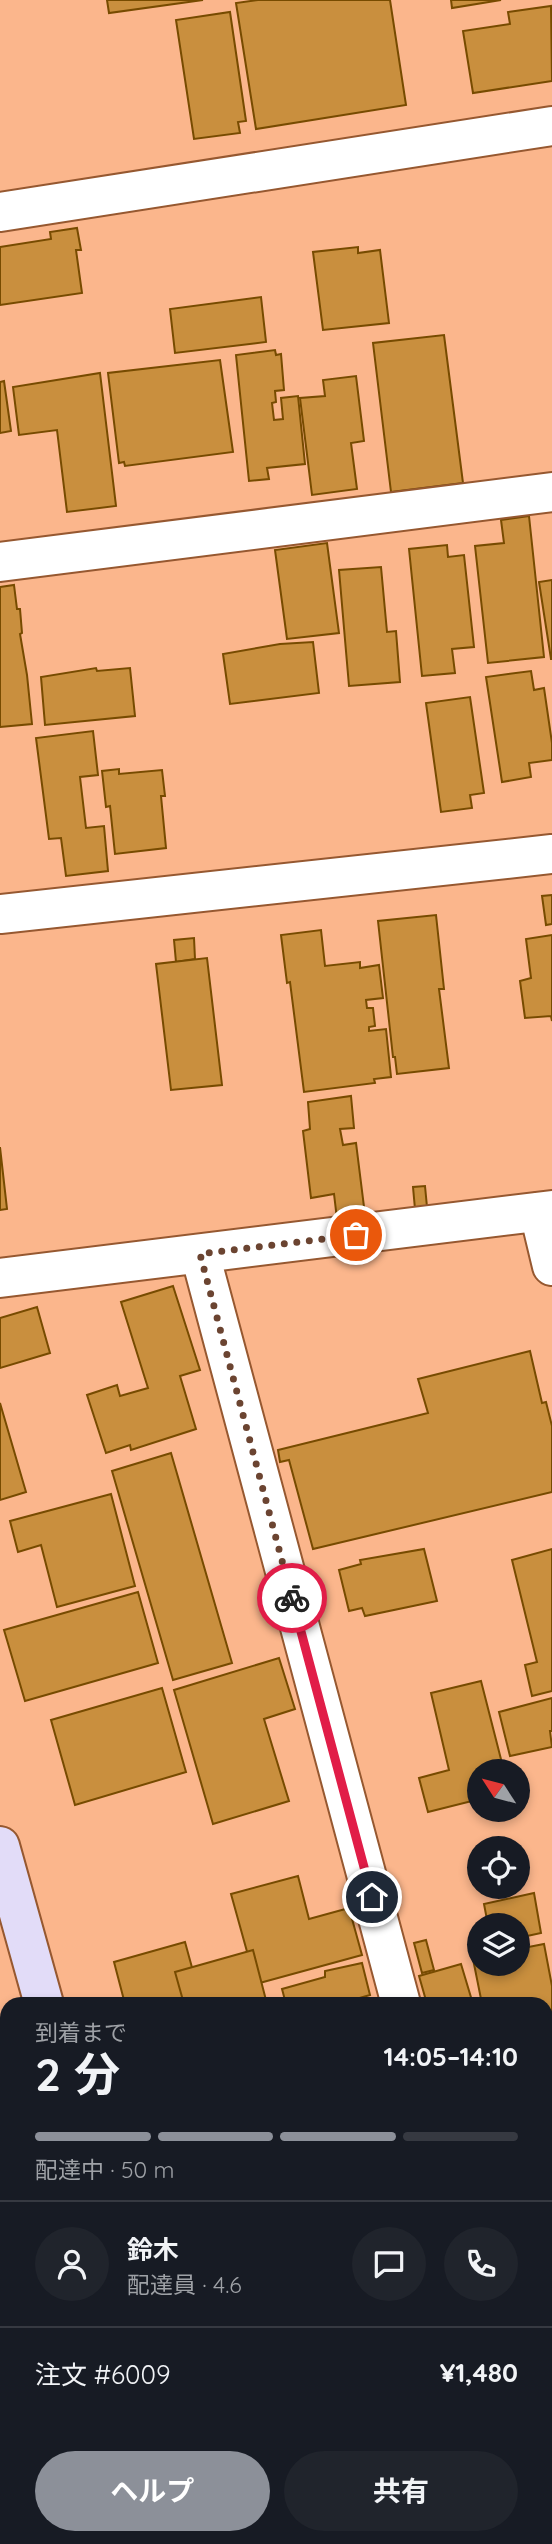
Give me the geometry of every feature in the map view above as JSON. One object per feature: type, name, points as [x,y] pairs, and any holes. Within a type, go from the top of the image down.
[{"type":"street","points":[[0,212],[552,126]]},
{"type":"street","points":[[0,562],[552,492]]},
{"type":"street","points":[[0,914],[552,854]]},
{"type":"street","points":[[0,1278],[545,1211],[552,1266]]},
{"type":"street","points":[[200,1254],[399,1997]]},
{"type":"street","points":[[0,1846],[42,1997]]},
{"type":"building","points":[[107,0],[203,0],[109,13]]},
{"type":"building","points":[[258,0],[390,0],[406,105],[256,129],[236,3]]},
{"type":"building","points":[[451,0],[501,0],[452,8]]},
{"type":"building","points":[[551,6],[552,81],[473,93],[463,31],[510,24],[508,12]]},
{"type":"building","points":[[230,12],[246,121],[238,122],[240,133],[194,139],[176,20]]},
{"type":"building","points":[[77,228],[81,250],[76,250],[82,293],[0,305],[0,247],[51,239],[50,232]]},
{"type":"building","points":[[358,247],[358,253],[380,250],[389,323],[323,330],[313,252]]},
{"type":"building","points":[[261,297],[266,342],[175,353],[170,309]]},
{"type":"building","points":[[444,335],[463,483],[391,492],[373,343]]},
{"type":"building","points":[[275,350],[276,355],[281,354],[284,390],[275,391],[276,402],[272,403],[274,420],[283,419],[281,398],[298,396],[305,464],[267,468],[269,479],[249,481],[236,355]]},
{"type":"building","points":[[220,360],[233,452],[125,466],[124,462],[119,463],[108,373]]},
{"type":"building","points":[[100,373],[116,506],[67,512],[57,430],[19,435],[13,387]]},
{"type":"building","points":[[356,376],[364,441],[351,443],[357,489],[312,495],[300,398],[325,396],[323,380]]},
{"type":"building","points":[[4,381],[11,431],[0,433],[0,382]]},
{"type":"building","points":[[529,516],[544,657],[488,663],[475,546],[504,543],[501,520]]},
{"type":"building","points":[[327,543],[339,633],[287,639],[275,550]]},
{"type":"building","points":[[447,545],[448,557],[464,555],[474,647],[452,649],[455,673],[422,676],[409,549]]},
{"type":"building","points":[[381,567],[387,632],[396,631],[400,682],[349,686],[339,570]]},
{"type":"building","points":[[552,580],[552,659],[551,659],[539,582]]},
{"type":"building","points":[[14,585],[17,609],[20,609],[20,634],[32,724],[0,727],[0,587]]},
{"type":"building","points":[[313,642],[319,693],[230,704],[223,654],[280,644]]},
{"type":"building","points":[[96,668],[97,671],[130,668],[135,716],[45,725],[41,677]]},
{"type":"building","points":[[531,671],[534,690],[544,688],[552,760],[529,763],[531,777],[502,782],[486,677]]},
{"type":"building","points":[[470,697],[484,793],[470,795],[472,808],[441,812],[426,703]]},
{"type":"building","points":[[93,731],[98,775],[80,777],[86,828],[104,826],[108,871],[66,876],[61,838],[49,839],[36,738]]},
{"type":"building","points":[[119,769],[119,774],[162,770],[165,796],[161,796],[166,848],[115,854],[110,806],[106,807],[102,771]]},
{"type":"building","points":[[552,895],[552,924],[546,925],[542,896]]},
{"type":"building","points":[[436,915],[444,989],[439,989],[449,1068],[397,1074],[378,921]]},
{"type":"building","points":[[321,930],[325,966],[360,962],[360,968],[379,965],[383,998],[366,1000],[367,1008],[373,1008],[375,1026],[369,1027],[369,1031],[386,1029],[391,1077],[374,1079],[375,1083],[304,1092],[281,935]]},
{"type":"building","points":[[552,935],[552,1021],[551,1016],[525,1018],[520,981],[531,978],[526,939]]},
{"type":"building","points":[[194,938],[195,959],[176,962],[174,940]]},
{"type":"building","points":[[207,958],[222,1085],[171,1090],[156,964]]},
{"type":"building","points":[[351,1096],[354,1128],[340,1129],[343,1145],[356,1143],[365,1215],[337,1219],[334,1194],[311,1198],[303,1131],[310,1129],[308,1102]]},
{"type":"building","points":[[0,1147],[7,1209],[0,1210]]},
{"type":"building","points":[[425,1186],[427,1207],[415,1209],[413,1187]]},
{"type":"building","points":[[173,1286],[200,1370],[180,1376],[196,1429],[131,1450],[130,1445],[106,1453],[87,1395],[117,1385],[120,1396],[148,1388],[121,1302]]},
{"type":"building","points":[[37,1307],[50,1353],[0,1368],[0,1318]]},
{"type":"building","points":[[530,1351],[542,1403],[546,1402],[552,1426],[552,1492],[313,1549],[289,1460],[280,1462],[278,1450],[428,1413],[418,1379]]},
{"type":"building","points":[[0,1403],[26,1492],[0,1500]]},
{"type":"building","points":[[171,1453],[232,1663],[173,1680],[112,1471]]},
{"type":"building","points":[[111,1494],[135,1586],[57,1607],[41,1545],[18,1552],[10,1521]]},
{"type":"building","points":[[424,1549],[437,1601],[365,1616],[362,1608],[349,1611],[339,1570],[361,1564],[360,1560]]},
{"type":"building","points":[[552,1549],[552,1691],[532,1696],[525,1665],[537,1662],[512,1560]]},
{"type":"building","points":[[138,1592],[158,1663],[25,1701],[4,1630]]},
{"type":"building","points":[[279,1658],[295,1709],[264,1719],[289,1801],[213,1824],[174,1690]]},
{"type":"building","points":[[481,1681],[501,1759],[467,1759],[467,1802],[428,1812],[419,1778],[449,1770],[431,1693]]},
{"type":"building","points":[[162,1688],[186,1772],[75,1805],[51,1720]]},
{"type":"building","points":[[552,1698],[552,1747],[510,1756],[499,1712]]},
{"type":"building","points":[[298,1876],[309,1919],[349,1908],[362,1955],[256,1984],[231,1894]]},
{"type":"building","points":[[534,1893],[541,1933],[530,1935],[530,1913],[486,1913],[484,1904],[507,1899],[530,1899],[530,1894]]},
{"type":"building","points":[[426,1940],[434,1970],[422,1973],[414,1943]]},
{"type":"building","points":[[185,1942],[200,1997],[123,1997],[114,1962]]},
{"type":"building","points":[[544,1944],[552,1997],[481,1997],[476,1976],[530,1976],[530,1947]]},
{"type":"building","points":[[253,1950],[265,1997],[182,1997],[175,1972]]},
{"type":"building","points":[[362,1963],[370,1995],[284,1997],[282,1989],[325,1977],[325,1971]]},
{"type":"building","points":[[461,1964],[471,1997],[425,1997],[419,1976]]},
{"type":"way so far","points":[[292,1598],[200,1254],[356,1235]]},
{"type":"route","points":[[292,1598],[372,1897]]}]
